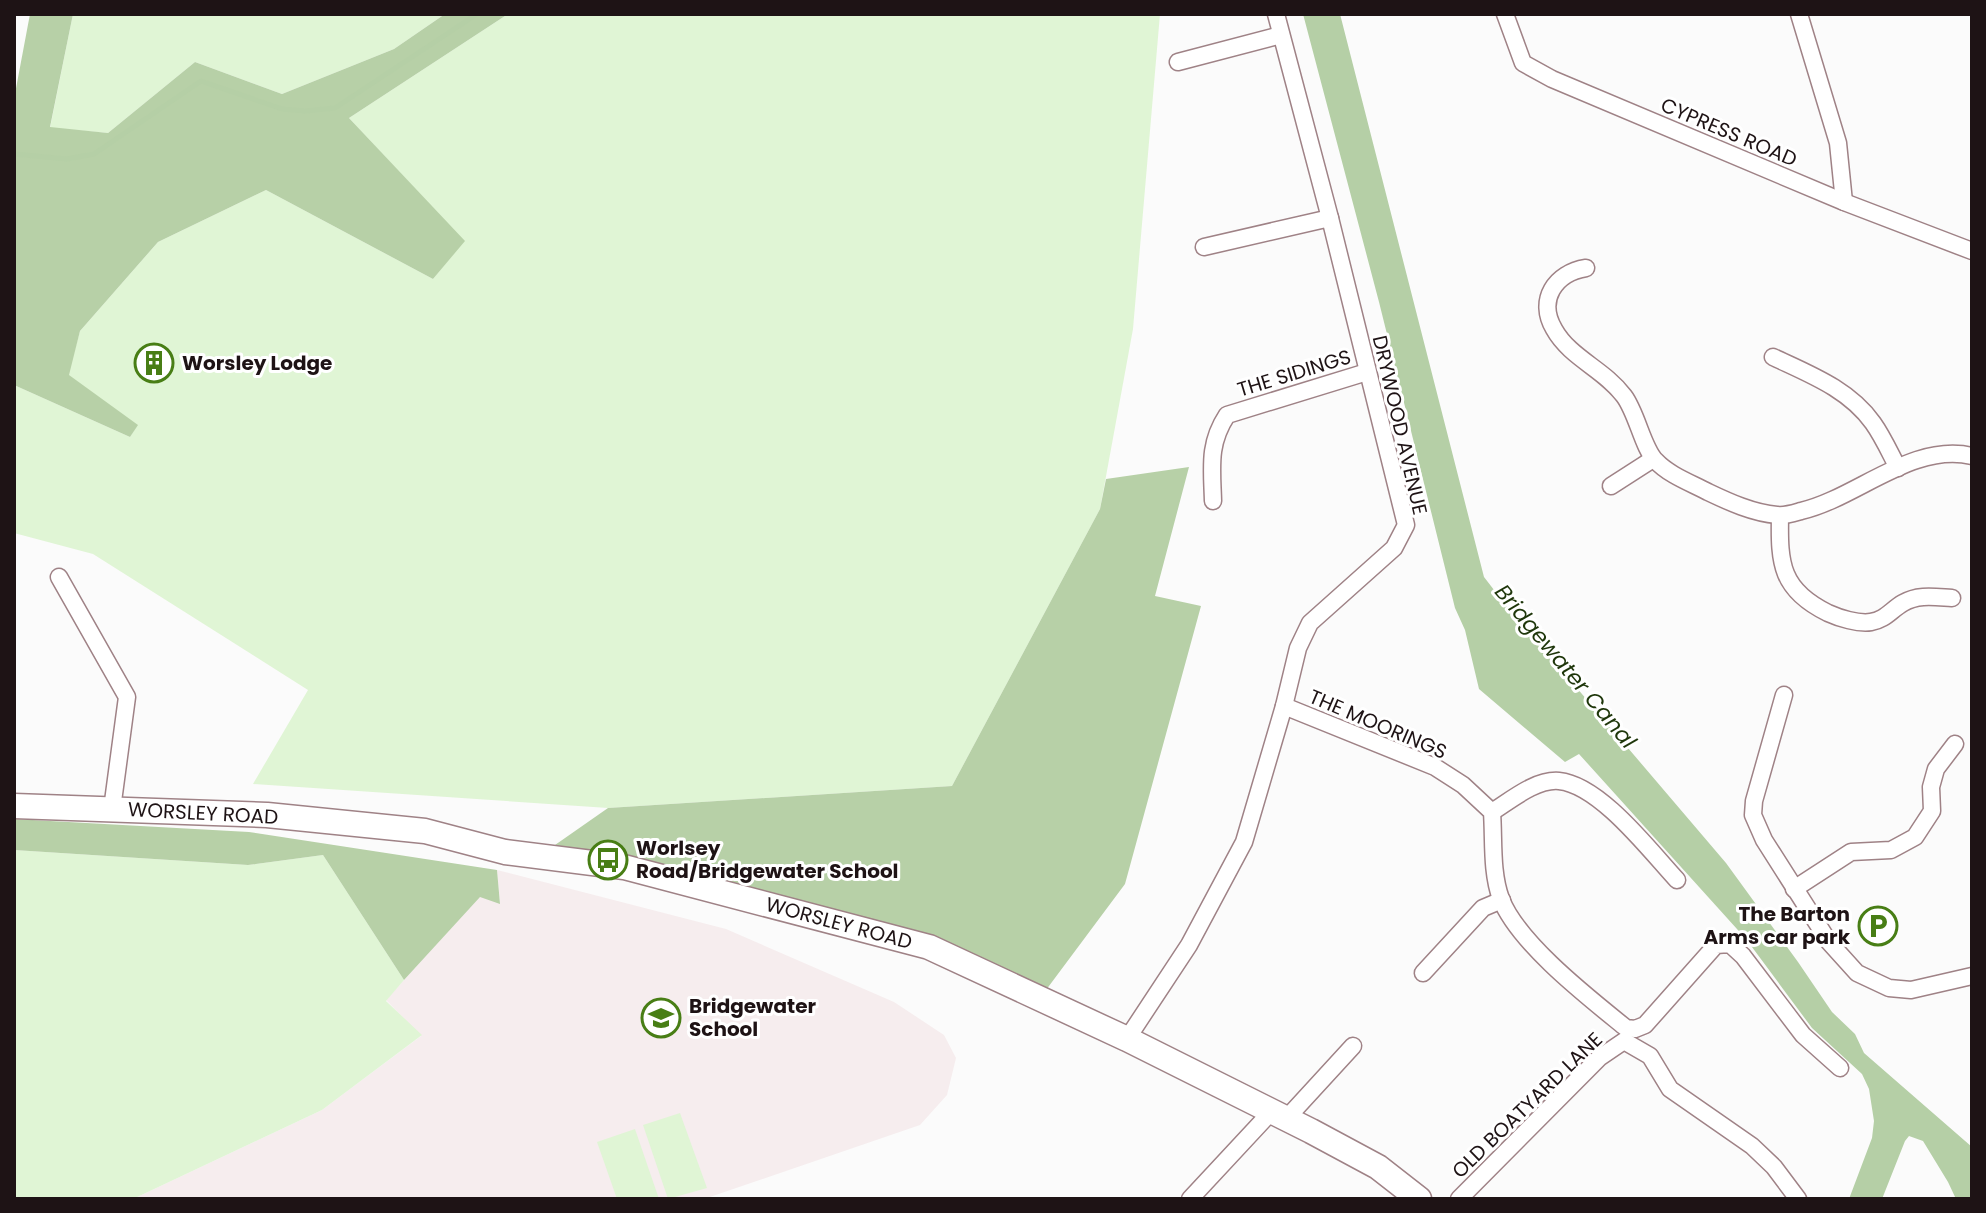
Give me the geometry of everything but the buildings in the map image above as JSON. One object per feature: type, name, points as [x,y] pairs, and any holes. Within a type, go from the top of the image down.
[{"type":"main road","name":"WORSLEY ROAD","points":[[14,806],[267,815],[425,831],[505,852],[624,867],[929,947],[1127,1039],[1378,1167],[1419,1199]]},
{"type":"street","name":"DRYWOOD AVENUE","points":[[1127,1039],[1189,945],[1244,842],[1298,648],[1310,623],[1394,548],[1406,525],[1276,14]]},
{"type":"street","name":"CYPRESS ROAD","points":[[1505,14],[1523,63],[1552,79],[1844,202],[1972,251]]},
{"type":"street","points":[[1799,14],[1838,143],[1844,202]]},
{"type":"street","points":[[1178,62],[1281,35]]},
{"type":"street","points":[[1204,247],[1330,218]]},
{"type":"street","points":[[1586,268],[1572,270],[1559,278],[1548,301],[1547,318],[1569,349],[1603,372],[1625,397],[1653,459],[1669,472],[1725,500],[1780,516],[1818,507],[1898,468],[1932,456],[1959,453],[1972,456]]},
{"type":"street","points":[[1773,357],[1827,382],[1853,400],[1873,423],[1898,468]]},
{"type":"street","name":"THE SIDINGS","points":[[1213,501],[1215,433],[1227,415],[1367,372]]},
{"type":"street","points":[[1611,486],[1653,459]]},
{"type":"street","points":[[1780,516],[1779,545],[1784,575],[1803,599],[1836,617],[1868,623],[1884,618],[1902,604],[1918,597],[1952,598]]},
{"type":"street","points":[[59,577],[127,697],[112,809]]},
{"type":"street","points":[[1784,695],[1754,801],[1753,815],[1794,889],[1847,964],[1878,984],[1900,989],[1923,989],[1972,976]]},
{"type":"street","name":"THE MOORINGS","points":[[1284,706],[1435,767],[1463,785],[1492,812]]},
{"type":"street","points":[[1794,889],[1851,852],[1891,850],[1915,837],[1932,811],[1931,787],[1936,769],[1955,744]]},
{"type":"street","points":[[1677,880],[1610,809],[1584,789],[1559,781],[1537,785],[1492,812],[1496,877],[1502,900],[1535,947],[1626,1028],[1645,1025],[1716,945],[1730,944],[1743,956],[1803,1035],[1840,1068]]},
{"type":"street","points":[[1423,973],[1483,908],[1502,900]]},
{"type":"street","name":"OLD BOATYARD LANE","points":[[1459,1199],[1599,1058],[1624,1041],[1650,1056],[1670,1089],[1752,1146],[1774,1167],[1798,1199]]},
{"type":"street","points":[[1190,1199],[1353,1046]]},
{"type":"shaded area","points":[[30,14],[73,14],[50,127],[108,133],[195,62],[282,94],[394,49],[445,14],[508,14],[349,118],[465,241],[433,279],[266,190],[158,242],[80,331],[69,375],[138,425],[130,437],[14,385],[14,99]]},
{"type":"shaded area","points":[[73,14],[445,14],[394,49],[282,94],[195,62],[108,133],[50,128]]},
{"type":"shaded area","points":[[508,14],[1160,14],[1133,329],[1100,509],[952,786],[608,808],[253,784],[308,690],[93,554],[14,533],[14,385],[130,437],[137,425],[68,375],[80,331],[158,242],[266,190],[433,279],[464,241],[349,118]]},
{"type":"shaded area","points":[[1303,14],[1340,14],[1484,577],[1726,863],[1832,1012],[1855,1034],[1864,1053],[1972,1147],[1972,1199],[1956,1199],[1923,1141],[1909,1136],[1882,1199],[1849,1199],[1872,1138],[1874,1121],[1869,1089],[1862,1074],[1812,1028],[1746,939],[1579,754],[1565,762],[1479,689],[1465,630],[1455,608]]},
{"type":"shaded area","points":[[1189,467],[1155,596],[1201,606],[1125,884],[1046,990],[555,845],[608,808],[952,786],[1100,509],[1106,479]]},
{"type":"shaded area","points":[[14,819],[249,832],[497,870],[500,904],[480,897],[404,980],[323,855],[248,865],[14,850]]},
{"type":"shaded area","points":[[14,850],[248,865],[323,855],[404,980],[386,1001],[422,1035],[322,1110],[133,1199],[14,1199]]},
{"type":"shaded area","name":"Bridgewater School","points":[[497,870],[726,929],[894,1002],[944,1035],[956,1058],[947,1095],[920,1125],[704,1199],[133,1199],[322,1110],[421,1036],[386,1000],[480,896],[500,903]]},
{"type":"shaded area","points":[[680,1113],[707,1188],[668,1199],[643,1125]]},
{"type":"shaded area","points":[[635,1129],[659,1199],[617,1199],[597,1142]]},
{"type":"waterway","points":[[14,154],[67,159],[94,154],[201,81],[282,109],[305,111],[335,108],[477,14]]},
{"type":"place","name":"Worsley Lodge","points":[[154,363]]},
{"type":"place","name":"Worlsey Road/Bridgewater School","points":[[608,860]]},
{"type":"place","name":"The Barton Arms car park","points":[[1878,926]]},
{"type":"place","name":"Bridgewater School","points":[[661,1018]]},
{"type":"water label","name":"Bridgewater Canal","points":[[1566,666]]}]
